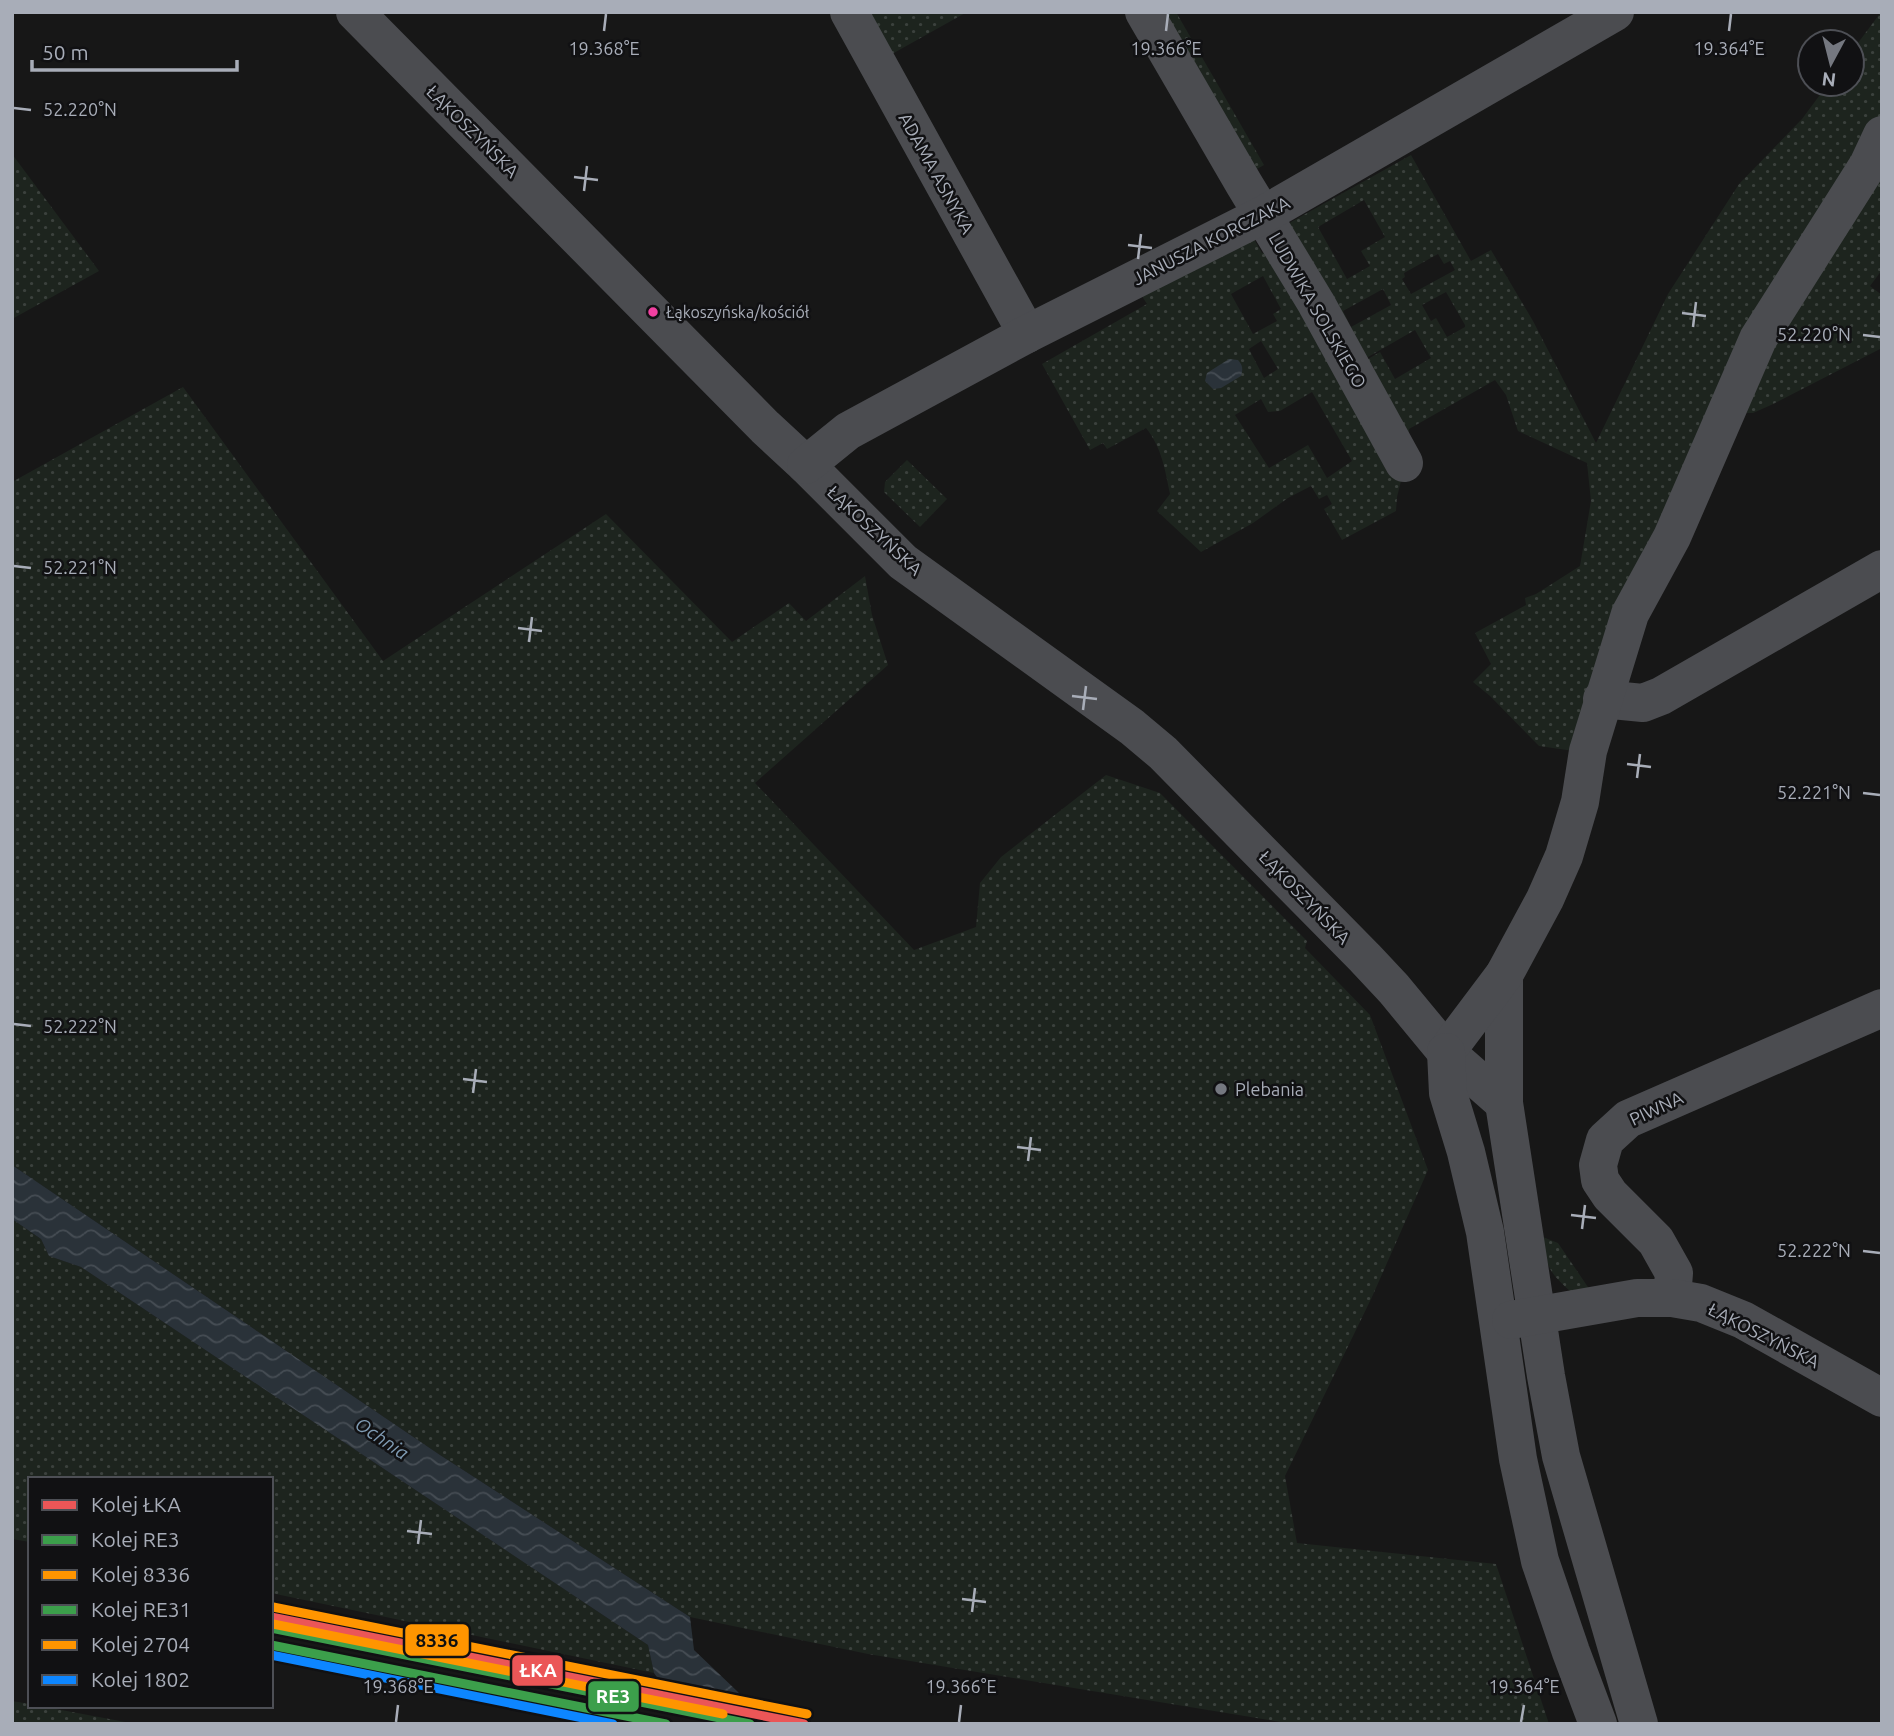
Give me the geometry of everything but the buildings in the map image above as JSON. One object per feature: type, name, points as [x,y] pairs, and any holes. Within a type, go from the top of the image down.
[{"type":"street","name":"ŁĄKOSZYŃSKA","points":[[355,12],[765,427],[903,562],[1124,721],[1163,753],[1395,989],[1446,1052],[1504,1103]]},
{"type":"street","name":"ADAMA ASNYKA","points":[[849,12],[1027,334]]},
{"type":"street","name":"LUDWIKA SOLSKIEGO","points":[[1144,12],[1315,303],[1405,463]]},
{"type":"street","name":"JANUSZA KORCZAKA","points":[[806,465],[848,431],[1027,334],[1263,215],[1615,12]]},
{"type":"street","points":[[1598,1724],[1540,1561],[1518,1459],[1485,1232],[1466,1152],[1448,1093],[1446,1052],[1504,975],[1545,899],[1564,856],[1580,802],[1588,751],[1602,699],[1630,614],[1672,537],[1758,339],[1867,165],[1882,135]]},
{"type":"street","points":[[1602,699],[1643,703],[1661,696],[1882,569]]},
{"type":"street","points":[[1504,975],[1504,1103],[1536,1315],[1561,1456],[1639,1724]]},
{"type":"street","name":"PIWNA","points":[[1672,1298],[1674,1273],[1656,1241],[1617,1202],[1600,1180],[1598,1165],[1605,1140],[1628,1119],[1882,1008]]},
{"type":"street","points":[[1446,1052],[1479,1046],[1504,1017]]},
{"type":"street","name":"ŁĄKOSZYŃSKA","points":[[1498,1322],[1637,1298],[1672,1298],[1701,1303],[1743,1320],[1882,1398]]},
{"type":"shaded area","points":[[865,12],[967,12],[892,54]]},
{"type":"shaded area","points":[[1157,12],[1176,12],[1264,165],[1250,173]]},
{"type":"shaded area","points":[[1881,12],[1882,125],[1581,752],[1539,746],[1473,682],[1491,664],[1475,633],[1526,605],[1525,598],[1580,566],[1591,501],[1587,463],[1518,431],[1506,395],[1495,380],[1409,429],[1409,433],[1285,228],[1291,222],[1411,155],[1471,261],[1491,250],[1533,321],[1596,443],[1668,294],[1739,184],[1802,119],[1818,98],[1866,98],[1866,32]],"holes":[[[1364,200],[1385,237],[1361,251],[1370,266],[1347,279],[1318,227]],[[1438,254],[1444,264],[1450,261],[1455,270],[1411,294],[1402,279],[1405,277],[1404,273]],[[1383,289],[1391,305],[1351,327],[1343,311]],[[1446,292],[1465,327],[1447,337],[1436,318],[1431,321],[1422,305]],[[1415,330],[1431,358],[1395,379],[1380,352],[1368,357]]]},
{"type":"shaded area","points":[[12,154],[99,271],[12,319]]},
{"type":"shaded area","points":[[1882,158],[1882,270],[1870,286],[1882,295],[1882,348],[1771,405],[1747,413],[1749,387]]},
{"type":"shaded area","points":[[1251,234],[1262,253],[1270,250],[1401,481],[1396,511],[1342,540],[1324,509],[1332,504],[1327,495],[1319,499],[1311,486],[1201,552],[1157,511],[1170,494],[1159,451],[1146,428],[1107,449],[1103,443],[1090,450],[1042,364],[1147,304],[1140,293]],"holes":[[[1263,276],[1281,309],[1273,314],[1277,321],[1253,334],[1231,294]],[[1261,341],[1278,369],[1264,378],[1249,349]],[[1312,392],[1352,461],[1327,478],[1308,445],[1269,468],[1235,415],[1261,399],[1268,412],[1280,411]]]},
{"type":"shaded area","points":[[183,387],[383,661],[606,514],[732,642],[789,603],[806,621],[865,576],[872,615],[888,665],[755,783],[914,950],[976,927],[980,883],[1001,857],[1106,775],[1160,793],[1307,941],[1305,948],[1370,1015],[1428,1170],[1372,1297],[1285,1476],[1297,1543],[1496,1564],[1549,1724],[1293,1724],[868,1654],[690,1617],[440,1455],[12,1165],[12,482]]},
{"type":"shaded area","points":[[907,460],[947,499],[920,527],[884,492],[885,482]]},
{"type":"shaded area","points":[[12,1219],[41,1239],[49,1256],[81,1267],[648,1645],[654,1673],[273,1593],[273,1477],[28,1477],[28,1542],[12,1539]]},
{"type":"shaded area","points":[[1543,1237],[1558,1243],[1590,1290],[1570,1291],[1552,1273],[1547,1262]]},
{"type":"shaded area","points":[[12,1701],[28,1704],[28,1708],[51,1708],[136,1724],[12,1724]]},
{"type":"water","points":[[1229,359],[1240,362],[1241,376],[1221,388],[1213,389],[1205,381],[1207,373]]},
{"type":"water","name":"Ochnia","points":[[12,1165],[440,1455],[690,1617],[694,1650],[738,1692],[759,1724],[690,1724],[654,1673],[648,1645],[81,1267],[49,1256],[41,1239],[12,1219]]},
{"type":"pier","points":[[653,1677],[744,1696],[762,1724],[685,1724]]},
{"type":"rail line","name":"8336","points":[[273,1607],[807,1714]]},
{"type":"rail line","name":"ŁKA","points":[[273,1617],[804,1724]]},
{"type":"rail line","name":"2704","points":[[273,1624],[723,1714]]},
{"type":"rail line","name":"RE3","points":[[273,1628],[750,1724]]},
{"type":"rail line","name":"RE31","points":[[273,1645],[666,1724]]},
{"type":"rail line","name":"1802","points":[[273,1655],[613,1724]]},
{"type":"place","name":"Łąkoszyńska/kościół","points":[[653,312]]},
{"type":"place","name":"Plebania","points":[[1221,1089]]}]
